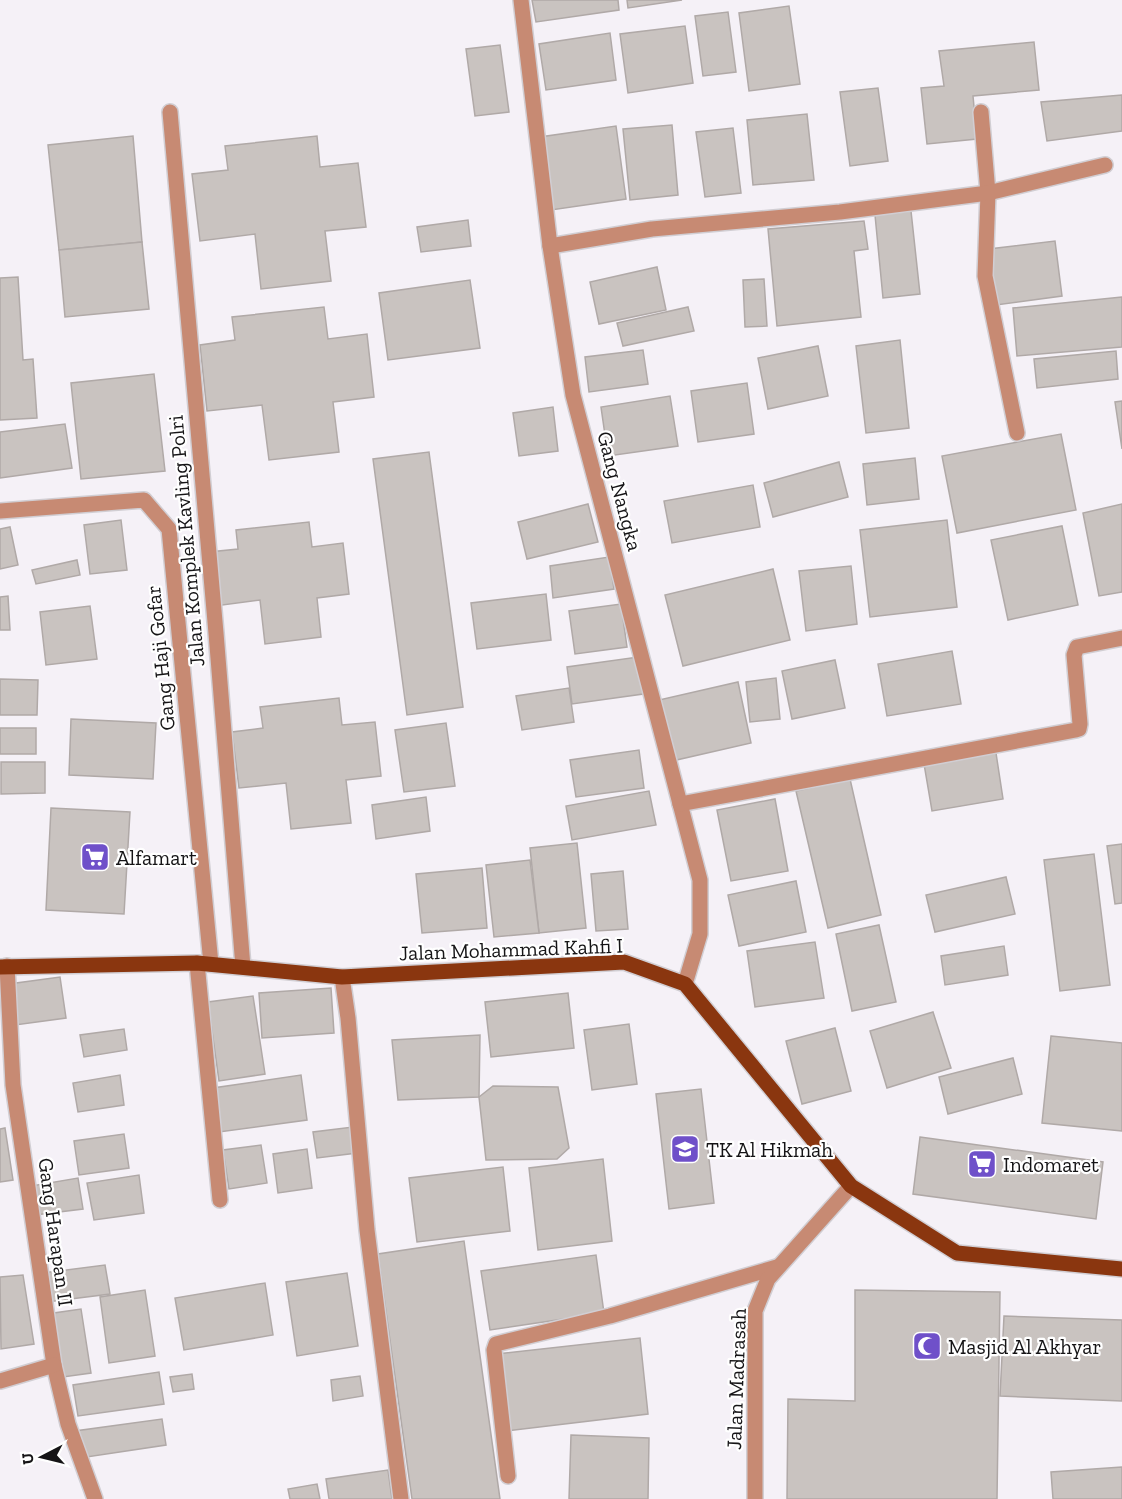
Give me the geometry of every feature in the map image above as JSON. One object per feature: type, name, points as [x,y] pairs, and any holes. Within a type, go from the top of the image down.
[{"type":"main road","name":"Jalan Mohammad Kahfi I","points":[[4,966],[204,964],[342,977],[624,962],[685,984]]},
{"type":"main road","points":[[685,984],[851,1186],[957,1253],[1122,1269]]},
{"type":"street","name":"Gang Nangka","points":[[521,0],[550,246],[573,395],[700,880],[700,934],[685,984]]},
{"type":"street","name":"Jalan Komplek Kavling Polri","points":[[170,112],[243,967]]},
{"type":"street","points":[[981,112],[988,193],[985,276],[1017,433]]},
{"type":"street","points":[[550,246],[652,229],[840,212],[988,193],[1106,165]]},
{"type":"street","name":"Gang Haji Gofar","points":[[0,511],[144,500],[169,529],[204,964]]},
{"type":"street","points":[[680,804],[1079,729],[1075,650],[1081,646],[1122,639]]},
{"type":"street","points":[[204,964],[220,1200]]},
{"type":"street","name":"Gang Harapan II","points":[[4,966],[13,1085],[54,1365],[68,1424],[95,1499]]},
{"type":"street","points":[[342,977],[348,1018],[367,1230],[401,1499]]},
{"type":"street","name":"Jalan Madrasah","points":[[755,1499],[755,1311],[768,1279],[777,1267],[851,1186]]},
{"type":"street","points":[[508,1476],[494,1350],[496,1344],[610,1316],[777,1267]]},
{"type":"street","points":[[0,1381],[54,1365]]},
{"type":"building","points":[[532,0],[618,0],[619,10],[536,22]]},
{"type":"building","points":[[627,0],[682,0],[628,8]]},
{"type":"building","points":[[789,6],[800,84],[749,91],[739,13]]},
{"type":"building","points":[[728,12],[736,72],[703,76],[695,16]]},
{"type":"building","points":[[685,26],[693,83],[628,93],[620,34]]},
{"type":"building","points":[[610,33],[616,80],[546,90],[539,44]]},
{"type":"building","points":[[1034,42],[1039,90],[973,96],[977,139],[927,144],[921,88],[944,86],[939,51]]},
{"type":"building","points":[[500,45],[509,112],[475,116],[466,49]]},
{"type":"building","points":[[878,88],[888,161],[850,166],[840,92]]},
{"type":"building","points":[[1122,95],[1122,131],[1047,141],[1041,102]]},
{"type":"building","points":[[807,114],[814,180],[753,185],[747,120]]},
{"type":"building","points":[[672,125],[678,195],[630,200],[623,129]]},
{"type":"building","points":[[616,126],[626,199],[551,210],[540,137]]},
{"type":"building","points":[[733,128],[741,193],[705,197],[696,132]]},
{"type":"building","points":[[133,136],[142,242],[59,250],[48,145]]},
{"type":"building","points":[[317,136],[320,167],[358,163],[366,227],[325,231],[331,281],[261,289],[255,234],[200,241],[192,174],[228,170],[225,146]]},
{"type":"building","points":[[911,211],[920,294],[883,298],[875,215]]},
{"type":"building","points":[[468,220],[471,246],[421,252],[417,227]]},
{"type":"building","points":[[864,221],[868,249],[854,251],[861,317],[777,326],[768,229]]},
{"type":"building","points":[[1055,241],[1062,296],[996,305],[989,249]]},
{"type":"building","points":[[142,242],[149,309],[65,317],[59,250]]},
{"type":"building","points":[[657,267],[666,310],[599,324],[590,282]]},
{"type":"building","points":[[18,277],[23,360],[33,359],[37,418],[0,420],[0,278]]},
{"type":"building","points":[[764,279],[767,326],[745,327],[743,280]]},
{"type":"building","points":[[470,280],[480,348],[388,360],[379,293]]},
{"type":"building","points":[[1122,297],[1122,347],[1017,356],[1013,308]]},
{"type":"building","points":[[324,307],[328,339],[367,334],[374,397],[333,402],[339,452],[269,460],[262,405],[207,411],[200,345],[235,340],[232,317]]},
{"type":"building","points":[[688,307],[694,331],[623,346],[617,323]]},
{"type":"building","points":[[900,340],[909,428],[866,433],[856,346]]},
{"type":"building","points":[[818,346],[828,396],[768,409],[758,358]]},
{"type":"building","points":[[643,350],[648,384],[589,392],[585,357]]},
{"type":"building","points":[[1116,351],[1118,379],[1037,388],[1034,359]]},
{"type":"building","points":[[154,374],[165,471],[81,479],[71,383]]},
{"type":"building","points":[[747,383],[754,434],[698,442],[691,391]]},
{"type":"building","points":[[670,396],[678,446],[608,456],[601,407]]},
{"type":"building","points":[[1122,401],[1122,449],[1115,402]]},
{"type":"building","points":[[553,407],[558,451],[519,456],[513,413]]},
{"type":"building","points":[[65,424],[72,468],[0,478],[0,432]]},
{"type":"building","points":[[1061,434],[1076,510],[957,533],[942,456]]},
{"type":"building","points":[[429,452],[463,707],[407,715],[373,459]]},
{"type":"building","points":[[915,458],[919,499],[867,505],[863,464]]},
{"type":"building","points":[[839,462],[848,497],[773,517],[764,483]]},
{"type":"building","points":[[753,485],[760,527],[672,543],[664,501]]},
{"type":"building","points":[[588,504],[598,542],[527,559],[518,522]]},
{"type":"building","points":[[1122,504],[1122,592],[1099,596],[1083,513]]},
{"type":"building","points":[[121,520],[127,570],[90,574],[84,525]]},
{"type":"building","points":[[947,520],[957,607],[870,617],[860,530]]},
{"type":"building","points":[[309,522],[312,547],[343,543],[349,594],[317,598],[321,637],[265,644],[260,600],[215,606],[209,552],[238,549],[236,530]]},
{"type":"building","points":[[1062,526],[1078,605],[1008,620],[991,540]]},
{"type":"building","points":[[10,527],[18,565],[0,569],[0,529]]},
{"type":"building","points":[[609,557],[614,589],[553,598],[550,566]]},
{"type":"building","points":[[77,560],[80,575],[36,584],[32,570]]},
{"type":"building","points":[[851,566],[857,624],[806,631],[799,571]]},
{"type":"building","points":[[773,569],[790,640],[683,666],[665,595]]},
{"type":"building","points":[[546,594],[551,640],[477,649],[471,603]]},
{"type":"building","points":[[8,596],[10,630],[0,630],[0,597]]},
{"type":"building","points":[[621,604],[627,647],[575,654],[569,611]]},
{"type":"building","points":[[90,606],[97,659],[46,665],[40,612]]},
{"type":"building","points":[[952,651],[961,704],[887,716],[878,664]]},
{"type":"building","points":[[638,657],[643,694],[572,704],[567,667]]},
{"type":"building","points":[[835,660],[845,708],[792,719],[782,671]]},
{"type":"building","points":[[776,678],[780,719],[750,722],[746,682]]},
{"type":"building","points":[[0,679],[38,680],[37,715],[0,715]]},
{"type":"building","points":[[738,682],[751,743],[672,761],[659,700]]},
{"type":"building","points":[[569,688],[574,722],[522,730],[516,696]]},
{"type":"building","points":[[339,698],[342,725],[375,722],[381,776],[346,780],[351,823],[291,829],[286,783],[239,788],[232,732],[263,728],[260,707]]},
{"type":"building","points":[[71,719],[156,723],[153,779],[69,775]]},
{"type":"building","points":[[446,723],[455,786],[404,792],[395,730]]},
{"type":"building","points":[[0,728],[36,728],[36,754],[0,754]]},
{"type":"building","points":[[639,750],[644,788],[576,797],[570,760]]},
{"type":"building","points":[[996,753],[1003,799],[932,811],[924,764]]},
{"type":"building","points":[[1,762],[45,762],[45,793],[1,794]]},
{"type":"building","points":[[850,779],[881,915],[828,928],[796,791]]},
{"type":"building","points":[[649,791],[656,825],[572,840],[566,806]]},
{"type":"building","points":[[426,797],[430,831],[376,839],[372,805]]},
{"type":"building","points":[[775,799],[788,871],[731,881],[717,810]]},
{"type":"building","points":[[51,808],[130,812],[124,914],[46,910]]},
{"type":"building","points":[[577,843],[586,928],[539,933],[530,848]]},
{"type":"building","points":[[1122,844],[1122,903],[1115,904],[1107,846]]},
{"type":"building","points":[[1094,854],[1110,985],[1060,991],[1044,860]]},
{"type":"building","points":[[530,860],[539,933],[494,937],[486,865]]},
{"type":"building","points":[[482,868],[487,928],[422,933],[416,874]]},
{"type":"building","points":[[623,871],[628,929],[596,931],[591,874]]},
{"type":"building","points":[[1006,877],[1015,914],[935,932],[926,895]]},
{"type":"building","points":[[796,881],[806,932],[739,946],[728,895]]},
{"type":"building","points":[[879,925],[896,1002],[852,1011],[836,934]]},
{"type":"building","points":[[815,942],[824,998],[755,1007],[747,951]]},
{"type":"building","points":[[1004,946],[1008,975],[945,985],[941,956]]},
{"type":"building","points":[[60,977],[66,1018],[15,1025],[9,984]]},
{"type":"building","points":[[331,988],[334,1033],[262,1038],[259,993]]},
{"type":"building","points":[[568,993],[574,1048],[491,1057],[485,1002]]},
{"type":"building","points":[[253,996],[265,1074],[219,1081],[208,1002]]},
{"type":"building","points":[[933,1012],[951,1068],[887,1088],[870,1031]]},
{"type":"building","points":[[629,1024],[637,1084],[592,1090],[584,1030]]},
{"type":"building","points":[[835,1028],[851,1091],[802,1104],[786,1041]]},
{"type":"building","points":[[124,1029],[127,1050],[84,1057],[80,1035]]},
{"type":"building","points":[[480,1035],[479,1097],[398,1100],[392,1040]]},
{"type":"building","points":[[1051,1036],[1122,1043],[1122,1131],[1042,1123]]},
{"type":"building","points":[[1013,1058],[1022,1094],[948,1114],[939,1077]]},
{"type":"building","points":[[120,1075],[124,1105],[78,1112],[73,1083]]},
{"type":"building","points":[[301,1075],[307,1120],[219,1132],[213,1088]]},
{"type":"building","points":[[493,1086],[558,1087],[569,1148],[557,1159],[486,1160],[479,1097]]},
{"type":"building","name":"TK Al Hikmah","points":[[701,1089],[714,1203],[669,1209],[656,1094]]},
{"type":"building","points":[[353,1127],[357,1153],[317,1158],[313,1132]]},
{"type":"building","points":[[5,1128],[13,1180],[0,1182],[0,1129]]},
{"type":"building","points":[[124,1134],[129,1168],[79,1175],[74,1141]]},
{"type":"building","points":[[920,1137],[1103,1162],[1096,1219],[913,1194]]},
{"type":"building","points":[[261,1145],[267,1183],[229,1189],[223,1150]]},
{"type":"building","points":[[307,1149],[312,1188],[278,1193],[273,1154]]},
{"type":"building","points":[[603,1159],[612,1241],[538,1250],[529,1168]]},
{"type":"building","points":[[503,1167],[510,1231],[417,1242],[409,1178]]},
{"type":"building","points":[[139,1175],[144,1213],[94,1220],[87,1183]]},
{"type":"building","points":[[78,1178],[83,1209],[35,1215],[31,1186]]},
{"type":"building","points":[[464,1241],[500,1499],[412,1499],[378,1254]]},
{"type":"building","points":[[596,1255],[604,1313],[490,1330],[481,1271]]},
{"type":"building","points":[[105,1265],[110,1294],[47,1302],[43,1273]]},
{"type":"building","points":[[347,1273],[358,1346],[297,1356],[286,1282]]},
{"type":"building","points":[[23,1275],[34,1344],[1,1349],[0,1277]]},
{"type":"building","points":[[265,1283],[273,1335],[184,1350],[175,1298]]},
{"type":"building","points":[[145,1290],[155,1356],[109,1363],[100,1297]]},
{"type":"building","name":"Masjid Al Akhyar","points":[[855,1290],[1000,1292],[997,1499],[787,1499],[788,1399],[855,1401]]},
{"type":"building","points":[[81,1309],[91,1373],[63,1377],[54,1313]]},
{"type":"building","points":[[1004,1316],[1122,1320],[1122,1401],[1000,1396]]},
{"type":"building","points":[[640,1338],[648,1414],[506,1431],[497,1354]]},
{"type":"building","points":[[159,1372],[164,1404],[78,1416],[73,1385]]},
{"type":"building","points":[[192,1374],[194,1389],[173,1392],[170,1377]]},
{"type":"building","points":[[360,1376],[363,1396],[333,1401],[331,1380]]},
{"type":"building","points":[[162,1419],[166,1445],[80,1458],[75,1431]]},
{"type":"building","points":[[571,1435],[649,1438],[648,1499],[569,1499]]},
{"type":"building","points":[[1122,1467],[1122,1499],[1053,1499],[1051,1472]]},
{"type":"building","points":[[388,1470],[392,1499],[329,1499],[326,1479]]},
{"type":"building","points":[[317,1484],[320,1499],[290,1499],[288,1489]]},
{"type":"place","name":"Alfamart","points":[[95,857]]},
{"type":"place","name":"TK Al Hikmah","points":[[685,1149]]},
{"type":"place","name":"Indomaret","points":[[982,1164]]},
{"type":"place","name":"Masjid Al Akhyar","points":[[927,1346]]}]
